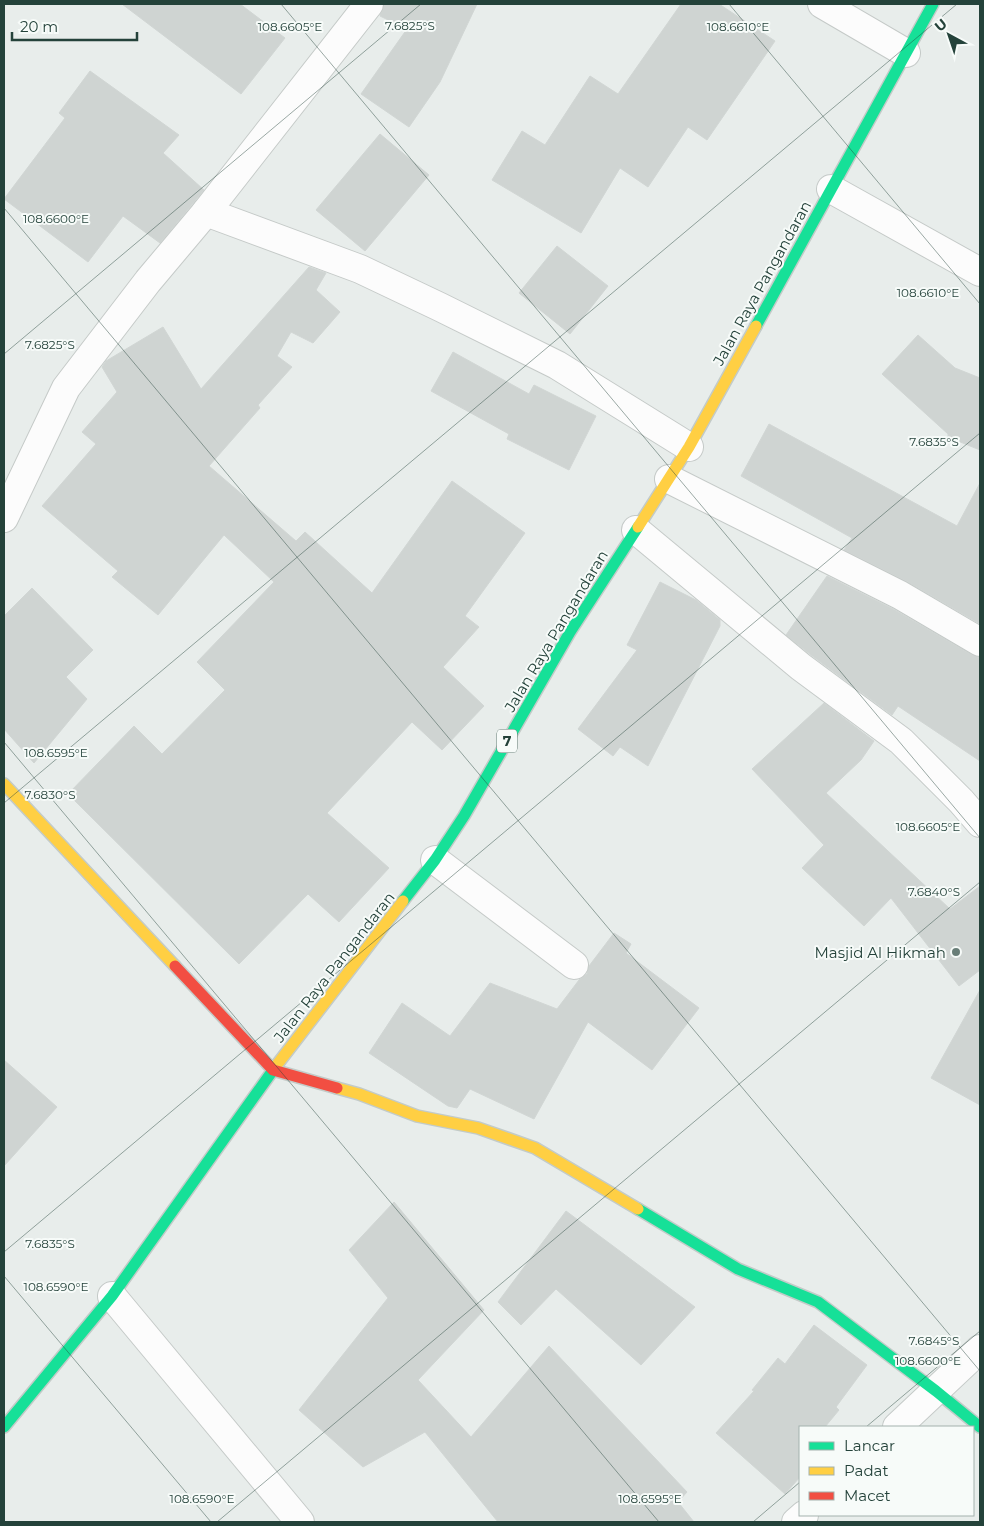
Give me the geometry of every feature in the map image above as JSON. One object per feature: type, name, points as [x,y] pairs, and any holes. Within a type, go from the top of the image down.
[{"type":"main road","name":"Jalan Raya Pangandaran","points":[[4,1427],[112,1296],[273,1070],[435,860],[464,816],[570,632],[689,447],[933,4]]},
{"type":"main road","points":[[4,784],[273,1070],[360,1094],[417,1116],[478,1128],[535,1148],[738,1269],[818,1302],[936,1391],[980,1427]]},
{"type":"street","points":[[4,518],[66,388],[148,281],[206,212],[369,4]]},
{"type":"street","points":[[822,4],[906,53]]},
{"type":"street","points":[[831,189],[980,272]]},
{"type":"street","points":[[206,212],[360,269],[449,311],[556,365],[689,447]]},
{"type":"street","points":[[669,478],[900,595],[980,642]]},
{"type":"street","points":[[636,530],[801,667],[900,742],[961,801],[980,823]]},
{"type":"street","points":[[435,860],[574,965]]},
{"type":"street","points":[[112,1296],[300,1522]]},
{"type":"street","points":[[898,1426],[980,1349]]},
{"type":"building","points":[[122,4],[240,4],[285,38],[241,94]]},
{"type":"building","points":[[384,4],[477,4],[440,82],[409,127],[361,94],[407,29],[380,16]]},
{"type":"building","points":[[681,4],[719,4],[775,41],[707,140],[688,127],[648,187],[620,168],[581,233],[492,180],[522,131],[545,145],[590,76],[618,94]]},
{"type":"building","points":[[90,71],[179,135],[163,153],[204,190],[160,243],[123,216],[88,262],[4,199],[65,118],[59,113]]},
{"type":"building","points":[[380,134],[429,175],[365,251],[316,210]]},
{"type":"building","points":[[557,246],[608,286],[570,334],[519,293]]},
{"type":"building","points":[[309,267],[326,273],[316,290],[340,312],[313,343],[291,332],[277,356],[292,367],[258,405],[260,408],[209,466],[296,541],[305,532],[372,593],[452,481],[525,533],[465,616],[479,627],[443,667],[484,706],[442,750],[412,722],[327,813],[389,868],[339,922],[308,894],[239,964],[68,794],[134,726],[162,754],[225,690],[197,662],[274,582],[224,535],[158,615],[112,577],[118,571],[42,506],[96,444],[82,432],[117,392],[102,367],[106,361],[163,327],[201,389]]},
{"type":"building","points":[[918,335],[955,368],[980,378],[980,450],[948,437],[948,434],[882,374]]},
{"type":"building","points":[[453,352],[529,394],[534,385],[596,416],[569,470],[507,439],[509,434],[431,391]]},
{"type":"building","points":[[769,424],[957,526],[980,483],[980,624],[908,582],[844,550],[852,538],[741,476]]},
{"type":"building","points":[[827,576],[893,609],[980,658],[980,761],[898,706],[892,715],[786,635]]},
{"type":"building","points":[[660,582],[696,600],[720,620],[720,626],[648,766],[620,747],[613,756],[578,729],[637,650],[627,645]]},
{"type":"building","points":[[32,588],[93,650],[66,677],[87,699],[34,763],[4,729],[4,616]]},
{"type":"building","points":[[824,703],[874,741],[861,760],[826,793],[950,909],[980,886],[980,970],[959,986],[891,898],[864,926],[802,868],[824,845],[752,769]]},
{"type":"building","points":[[614,933],[631,944],[626,953],[699,1008],[652,1070],[588,1022],[534,1119],[470,1089],[457,1108],[448,1106],[369,1053],[402,1003],[450,1036],[490,983],[557,1009],[579,980],[587,974],[589,966]]},
{"type":"building","points":[[980,990],[980,1105],[931,1078]]},
{"type":"building","points":[[4,1060],[57,1107],[4,1166]]},
{"type":"building","points":[[394,1202],[484,1310],[418,1380],[471,1437],[549,1346],[687,1492],[678,1502],[694,1522],[498,1522],[425,1432],[363,1467],[299,1410],[388,1298],[349,1250]]},
{"type":"building","points":[[566,1211],[695,1307],[641,1365],[556,1289],[521,1325],[498,1302]]},
{"type":"building","points":[[814,1325],[867,1365],[836,1407],[839,1410],[826,1426],[799,1426],[799,1478],[785,1494],[716,1433],[754,1391],[752,1390],[778,1358],[785,1364]]},
{"type":"traffic: fast","points":[[756,326],[933,4]]},
{"type":"traffic: fast","points":[[403,901],[435,860],[464,816],[570,632],[638,527]]},
{"type":"traffic: fast","points":[[4,1427],[112,1296],[276,1066]]},
{"type":"traffic: fast","points":[[638,1209],[738,1269],[818,1302],[936,1391],[980,1427]]},
{"type":"traffic: slow","points":[[638,527],[689,447],[756,326]]},
{"type":"traffic: slow","points":[[4,784],[175,966]]},
{"type":"traffic: slow","points":[[276,1066],[403,901]]},
{"type":"traffic: slow","points":[[337,1088],[359,1094],[417,1116],[478,1128],[535,1148],[638,1209]]},
{"type":"traffic: jam","points":[[175,966],[273,1070],[337,1088]]},
{"type":"place","name":"Masjid Al Hikmah","points":[[956,952]]}]
